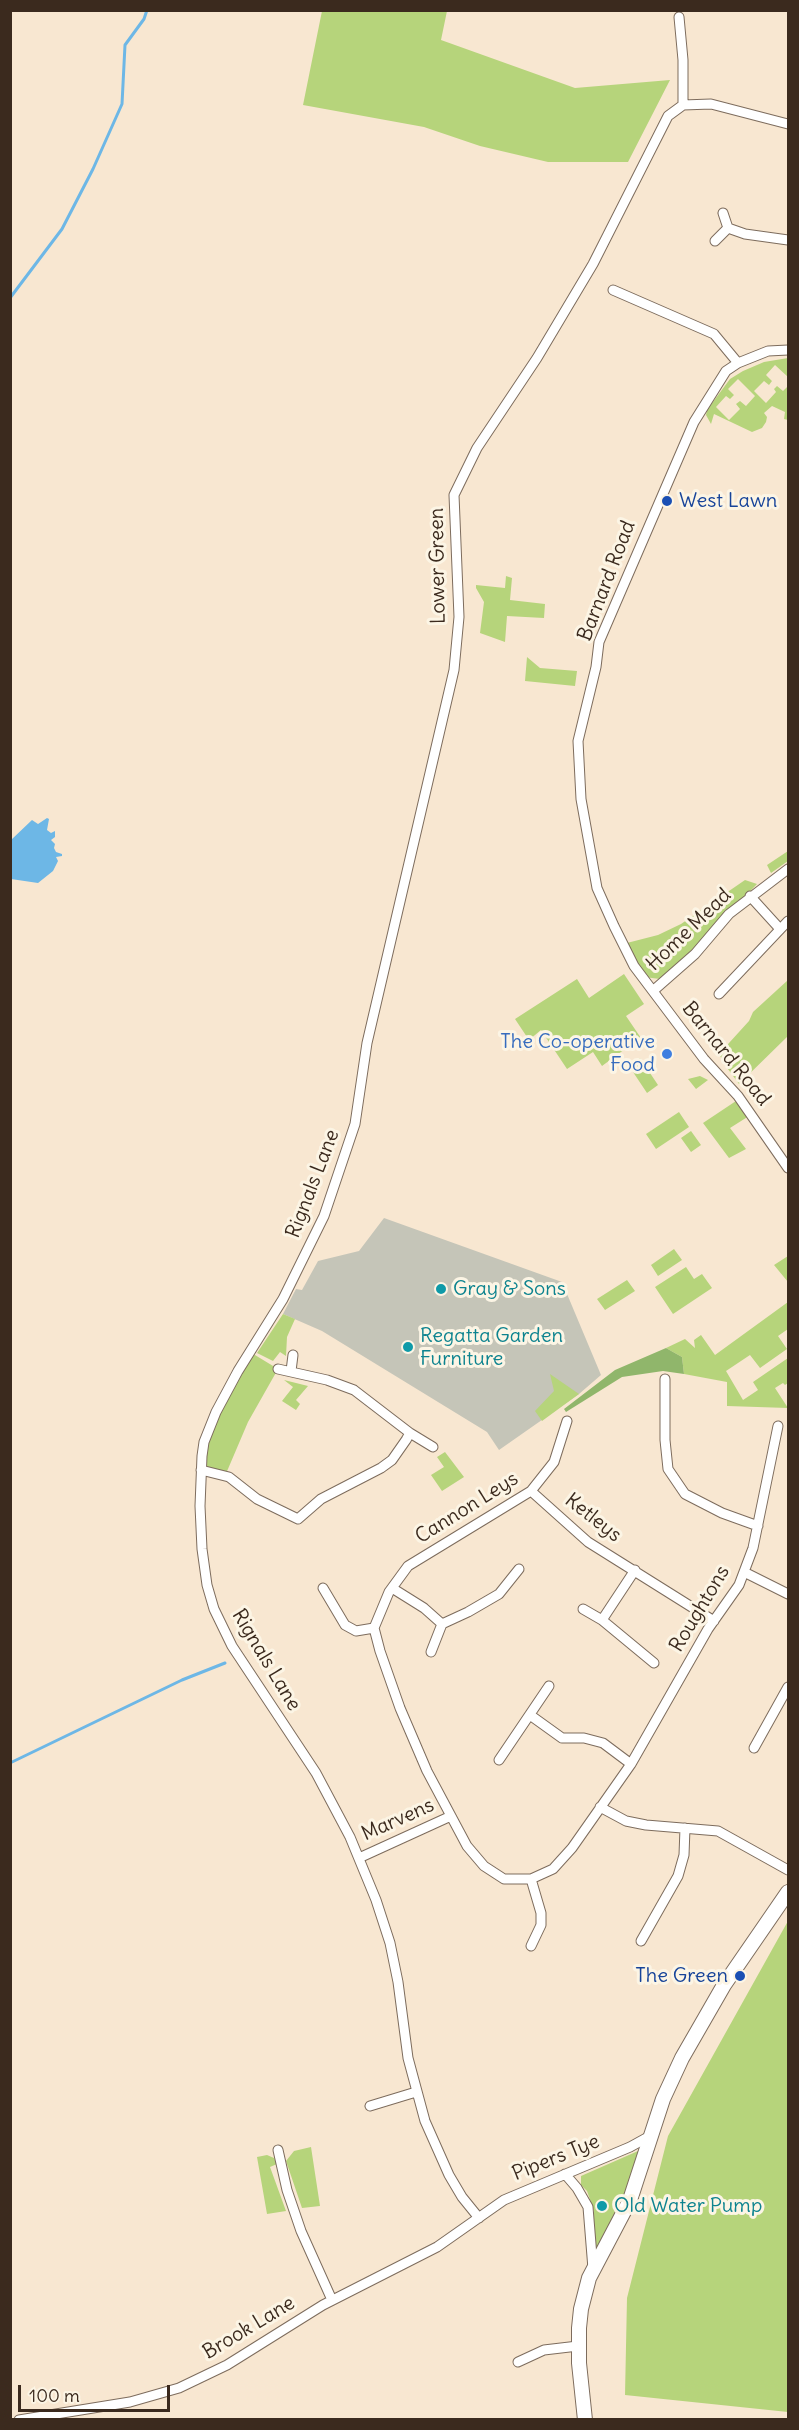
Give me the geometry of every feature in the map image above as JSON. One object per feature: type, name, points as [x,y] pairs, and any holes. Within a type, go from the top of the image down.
[{"type":"street","points":[[679,17],[683,60],[683,105],[711,104],[789,124]]},
{"type":"street","name":"Lower Green","points":[[367,1043],[454,670],[459,617],[454,495],[477,448],[537,358],[593,264],[668,116],[683,105]]},
{"type":"street","points":[[723,213],[728,228]]},
{"type":"street","points":[[728,228],[745,234],[789,240]]},
{"type":"street","points":[[715,241],[728,228]]},
{"type":"street","points":[[613,290],[714,334],[738,363]]},
{"type":"street","name":"Barnard Road","points":[[789,350],[768,351],[738,363],[726,371],[694,422],[653,512],[599,642],[596,667],[578,741],[581,799],[597,888],[634,966],[704,1059],[738,1096],[789,1168]]},
{"type":"street","name":"Home Mead","points":[[654,990],[695,954],[729,914],[750,896],[789,869]]},
{"type":"street","name":"Home Mead","points":[[750,896],[780,929]]},
{"type":"street","points":[[719,994],[789,921]]},
{"type":"street","name":"Rignals Lane","points":[[367,1043],[355,1124],[324,1216],[283,1299],[238,1371],[216,1412],[204,1442],[201,1470],[202,1549],[205,1579],[214,1609],[232,1646],[316,1773],[351,1837],[392,1952],[416,2092],[428,2131],[441,2161],[462,2197],[479,2218]]},
{"type":"street","points":[[291,1371],[293,1355]]},
{"type":"street","points":[[278,1369],[327,1380],[354,1390],[410,1433],[433,1447]]},
{"type":"street","points":[[665,1379],[665,1440],[668,1469],[686,1494],[722,1514],[758,1526]]},
{"type":"street","name":"Cannon Leys","points":[[374,1628],[392,1588],[408,1566],[531,1491],[554,1462],[567,1421]]},
{"type":"street","name":"Roughtons","points":[[531,1879],[552,1869],[563,1859],[631,1764],[714,1621],[738,1585],[753,1548],[778,1426]]},
{"type":"street","points":[[298,1519],[321,1499],[387,1464],[401,1449],[410,1433]]},
{"type":"street","points":[[201,1470],[229,1477],[257,1499],[298,1519],[303,1530]]},
{"type":"street","name":"Ketleys","points":[[531,1491],[588,1542],[714,1621]]},
{"type":"street","points":[[431,1652],[442,1624],[499,1594],[519,1569]]},
{"type":"street","points":[[602,1620],[635,1570]]},
{"type":"street","points":[[744,1572],[789,1594]]},
{"type":"street","points":[[323,1588],[345,1625],[356,1631],[374,1628],[400,1708],[427,1771],[467,1846],[484,1866],[504,1879],[531,1879],[541,1913],[540,1925],[531,1946]]},
{"type":"street","points":[[392,1588],[424,1608],[442,1624]]},
{"type":"street","points":[[583,1608],[602,1620],[654,1663]]},
{"type":"street","points":[[499,1760],[549,1686]]},
{"type":"street","points":[[754,1748],[789,1687]]},
{"type":"street","points":[[530,1715],[562,1738],[584,1738],[603,1743],[631,1764]]},
{"type":"street","points":[[600,1807],[626,1821],[718,1831],[789,1870]]},
{"type":"street","name":"Marvens","points":[[359,1857],[451,1816]]},
{"type":"street","points":[[641,1941],[678,1876],[684,1855],[685,1828]]},
{"type":"street","points":[[585,2420],[579,2346],[580,2309],[593,2269],[630,2200],[671,2079],[733,1971],[789,1892]]},
{"type":"street","points":[[370,2106],[416,2092]]},
{"type":"street","name":"Pipers Tye","points":[[479,2218],[504,2200],[650,2136]]},
{"type":"street","points":[[278,2150],[287,2190],[301,2230],[332,2300]]},
{"type":"street","points":[[565,2174],[577,2188],[588,2207],[593,2269]]},
{"type":"street","name":"Brook Lane","points":[[19,2420],[130,2402],[179,2388],[227,2365],[332,2300],[437,2247],[479,2218]]},
{"type":"street","points":[[518,2362],[544,2350],[579,2346]]},
{"type":"shaded area","points":[[384,1218],[562,1282],[601,1375],[579,1394],[499,1450],[487,1432],[322,1331],[283,1314],[296,1289],[302,1290],[318,1261],[359,1251]]},
{"type":"green space","points":[[322,11],[447,11],[441,40],[575,88],[670,80],[628,162],[548,162],[480,146],[424,127],[303,105]]},
{"type":"green space","points":[[788,358],[788,377],[775,365],[766,375],[772,381],[769,385],[764,381],[754,391],[766,403],[776,392],[774,389],[777,386],[783,391],[788,386],[788,420],[784,419],[785,412],[772,406],[764,413],[767,417],[762,428],[752,432],[714,414],[711,424],[706,415],[707,410],[730,379],[764,362]],"holes":[[[738,379],[755,396],[746,406],[740,401],[736,404],[740,409],[729,420],[716,407],[726,396],[730,399],[734,395],[728,389]]]},
{"type":"green space","points":[[506,576],[512,578],[510,600],[545,604],[544,618],[507,616],[505,642],[480,633],[484,602],[476,585],[505,588]]},
{"type":"green space","points":[[527,657],[540,668],[577,671],[575,686],[525,681]]},
{"type":"green space","points":[[788,851],[788,861],[771,873],[767,865]]},
{"type":"green space","points":[[745,880],[757,884],[692,952],[660,979],[644,977],[623,944],[658,935],[681,924]]},
{"type":"green space","points":[[624,974],[644,1004],[626,1016],[643,1041],[635,1047],[633,1045],[625,1049],[602,1066],[593,1052],[567,1069],[541,1030],[529,1040],[515,1019],[577,979],[589,998]]},
{"type":"green space","points":[[788,980],[788,1036],[739,1084],[719,1054],[749,1021],[753,1012]]},
{"type":"green space","points":[[640,1058],[658,1085],[647,1093],[630,1064]]},
{"type":"green space","points":[[700,1076],[708,1080],[696,1089],[688,1079]]},
{"type":"green space","points":[[736,1101],[749,1116],[730,1128],[746,1149],[729,1158],[703,1123]]},
{"type":"green space","points":[[679,1112],[689,1127],[656,1149],[646,1134]]},
{"type":"green space","points":[[691,1131],[701,1145],[691,1152],[681,1138]]},
{"type":"green space","points":[[674,1249],[682,1260],[658,1276],[651,1265]]},
{"type":"green space","points":[[788,1256],[788,1282],[774,1265]]},
{"type":"green space","points":[[686,1267],[694,1279],[702,1274],[712,1288],[673,1314],[655,1287]]},
{"type":"green space","points":[[627,1280],[635,1291],[605,1310],[597,1299]]},
{"type":"green space","points":[[788,1302],[788,1329],[778,1336],[787,1349],[760,1368],[750,1355],[726,1371],[743,1400],[758,1390],[753,1382],[788,1358],[788,1383],[775,1388],[788,1408],[727,1406],[727,1382],[684,1374],[682,1357],[666,1348],[685,1339],[695,1348],[694,1340],[701,1335],[715,1355]]},
{"type":"green space","points":[[283,1314],[295,1319],[287,1337],[286,1356],[280,1352],[273,1361],[257,1353]]},
{"type":"green space","points":[[666,1348],[682,1357],[684,1374],[663,1371],[622,1377],[566,1412],[564,1409],[615,1370]]},
{"type":"green space","points":[[250,1352],[278,1369],[248,1422],[225,1476],[201,1470],[204,1442]]},
{"type":"green space","points":[[550,1374],[579,1394],[542,1421],[535,1411],[554,1391]]},
{"type":"green space","points":[[284,1380],[308,1386],[296,1400],[300,1404],[296,1410],[282,1401],[293,1387]]},
{"type":"green space","points":[[445,1452],[464,1477],[442,1491],[431,1475],[444,1467],[437,1457]]},
{"type":"green space","points":[[788,1921],[788,2412],[625,2395],[627,2298],[668,2136]]},
{"type":"green space","points":[[311,2147],[320,2206],[302,2208],[286,2161],[294,2151]]},
{"type":"green space","points":[[638,2151],[641,2153],[630,2187],[598,2249],[594,2237],[594,2211],[587,2191],[581,2185],[581,2176]]},
{"type":"green space","points":[[267,2155],[274,2158],[277,2164],[270,2167],[286,2211],[267,2214],[257,2157]]},
{"type":"water","points":[[49,819],[47,830],[51,833],[55,831],[55,837],[51,840],[55,844],[54,848],[62,856],[56,857],[58,861],[53,871],[38,883],[11,879],[11,840],[32,820],[38,824]]},
{"type":"waterway","points":[[10,298],[62,229],[93,169],[122,104],[125,45],[144,19],[147,10]]},
{"type":"waterway","points":[[10,1763],[182,1680],[225,1663]]},
{"type":"place","name":"West Lawn","points":[[667,501]]},
{"type":"place","name":"The Co-operative Food","points":[[667,1054]]},
{"type":"place","name":"Gray & Sons","points":[[441,1289]]},
{"type":"place","name":"Regatta Garden Furniture","points":[[408,1347]]},
{"type":"place","name":"The Green","points":[[740,1976]]},
{"type":"place","name":"Old Water Pump","points":[[602,2206]]}]
